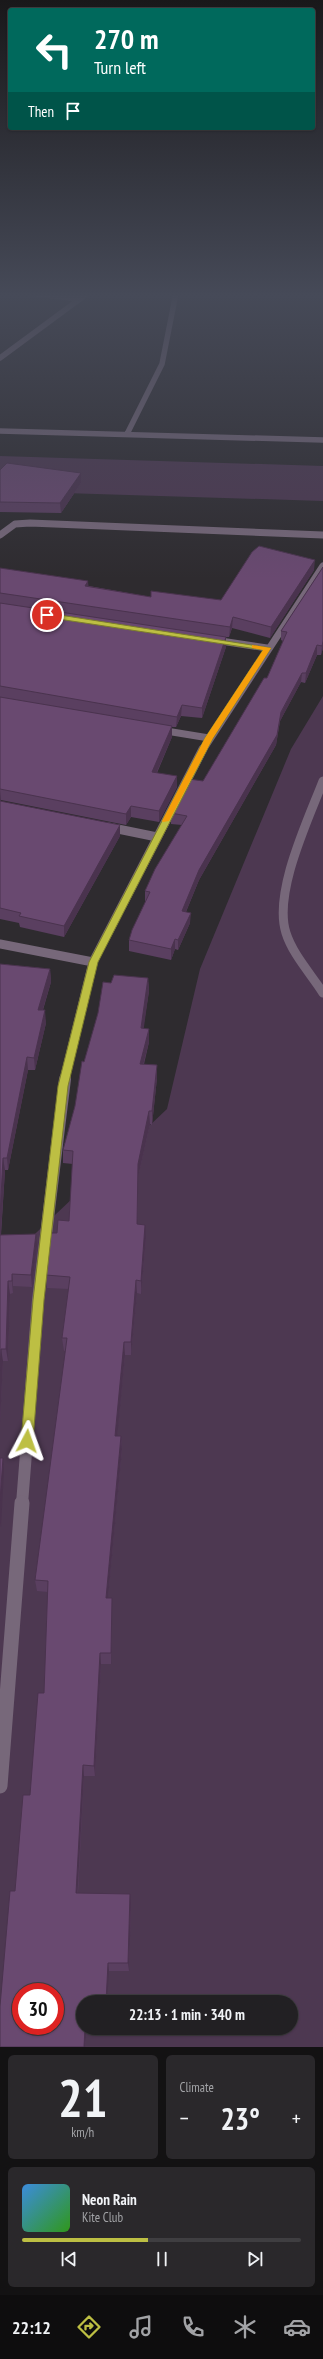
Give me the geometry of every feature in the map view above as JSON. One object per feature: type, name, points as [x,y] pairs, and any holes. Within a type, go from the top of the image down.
[{"type":"street","points":[[127,434],[150,389]]},
{"type":"street","points":[[0,431],[323,440]]},
{"type":"street","points":[[0,534],[15,524],[30,523],[323,535]]},
{"type":"street","points":[[0,1786],[38,1300],[63,1086],[93,962],[209,738],[267,648],[323,566]]},
{"type":"street","points":[[204,639],[267,648]]},
{"type":"street","points":[[155,729],[209,738]]},
{"type":"street","points":[[323,780],[292,866],[283,911],[286,934],[323,993]]},
{"type":"street","points":[[97,825],[157,837]]},
{"type":"street","points":[[0,944],[93,962]]},
{"type":"shaded area","points":[[0,456],[323,466],[323,501],[0,491]]},
{"type":"shaded area","points":[[323,696],[323,2047],[0,2047],[0,1267],[167,1109],[200,969],[291,749]]},
{"type":"building","points":[[7,463],[81,473],[60,503],[0,502],[0,470]]},
{"type":"building","points":[[259,546],[315,560],[271,627],[233,617],[230,627],[0,593],[0,568],[88,581],[85,586],[151,597],[151,591],[221,600],[252,552]]},
{"type":"building","points":[[323,567],[322,646],[317,645],[306,673],[302,673],[281,712],[277,735],[199,870],[182,911],[191,913],[178,940],[175,939],[171,949],[129,940],[132,930],[150,892],[145,891],[155,869],[187,816],[171,813],[189,779],[203,781],[264,678],[267,678],[287,632],[281,631]]},
{"type":"building","points":[[0,603],[226,637],[202,708],[182,705],[177,717],[0,686]]},
{"type":"building","points":[[0,697],[172,726],[152,772],[177,776],[159,811],[131,806],[126,814],[0,789]]},
{"type":"building","points":[[0,801],[120,825],[64,926],[19,916],[21,913],[0,908]]},
{"type":"building","points":[[0,964],[50,969],[38,1010],[45,1010],[34,1058],[27,1057],[7,1158],[3,1158],[0,1216]]},
{"type":"building","points":[[114,975],[148,978],[141,1028],[149,1029],[140,1064],[157,1065],[152,1111],[149,1111],[138,1164],[137,1224],[145,1225],[141,1281],[136,1280],[131,1342],[124,1342],[115,1436],[121,1436],[106,1598],[112,1598],[111,1653],[100,1653],[94,1766],[83,1765],[76,1893],[130,1894],[128,1963],[108,1963],[106,1995],[76,1995],[76,2035],[85,2035],[84,2047],[0,2047],[0,2006],[10,1891],[15,1891],[23,1795],[30,1795],[38,1693],[44,1693],[48,1581],[35,1580],[67,1338],[62,1338],[70,1277],[46,1275],[51,1233],[57,1233],[58,1220],[69,1221],[73,1151],[63,1150],[75,1106],[82,1061],[84,1062],[98,1013],[103,982],[111,983]]},
{"type":"building","points":[[36,1234],[31,1275],[12,1274],[12,1281],[8,1281],[6,1349],[1,1349],[0,1371],[0,1235]]},
{"type":"building","points":[[0,1458],[3,1458],[0,1501]]},
{"type":"slow traffic","points":[[166,821],[209,738],[267,648],[255,646]]},
{"type":"route","points":[[27,1441],[38,1300],[63,1086],[93,962],[209,738],[267,648],[47,615]]}]
